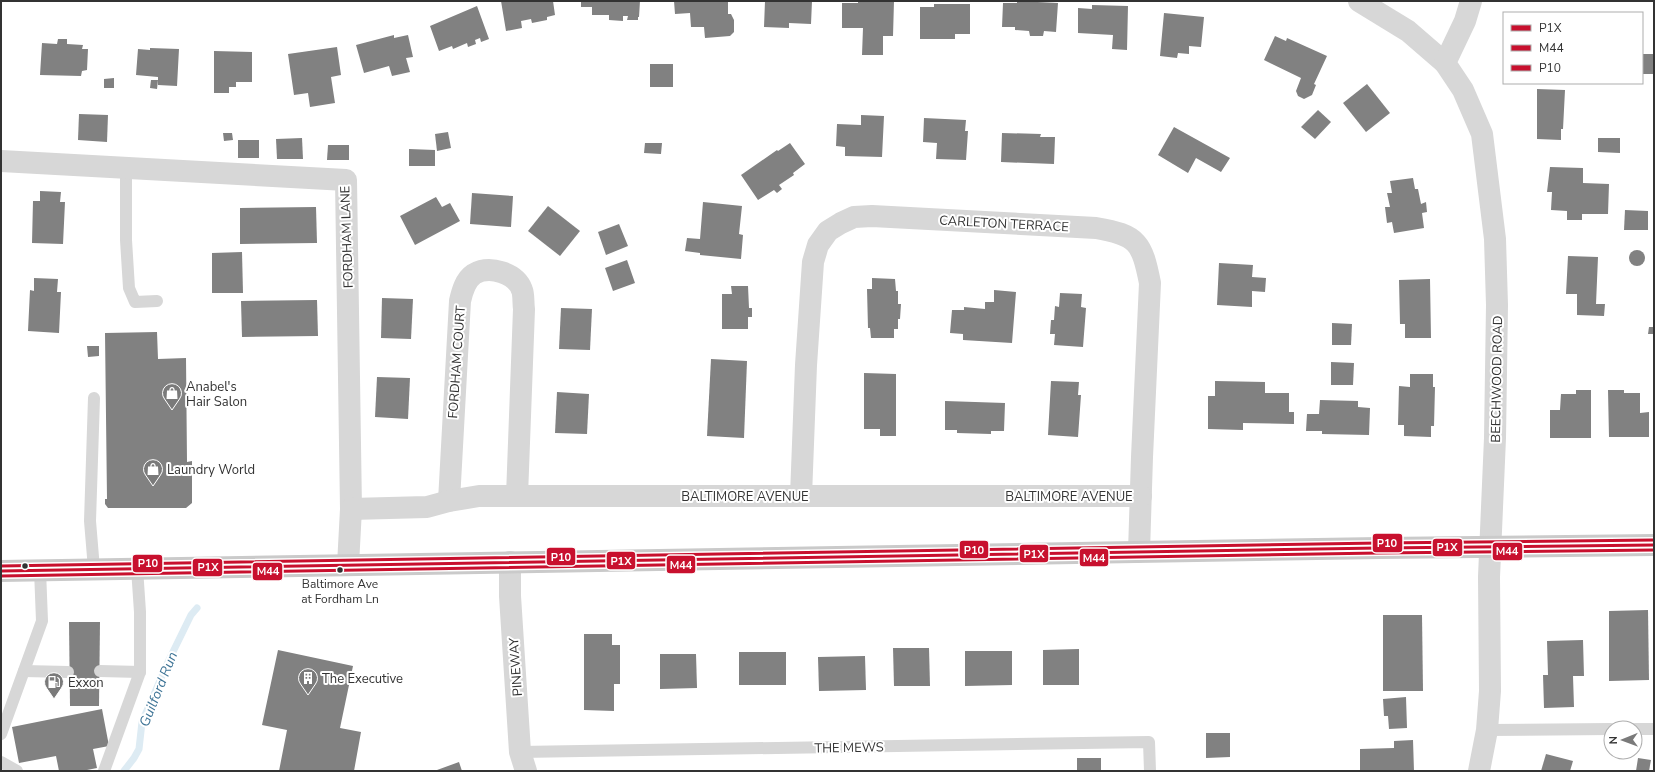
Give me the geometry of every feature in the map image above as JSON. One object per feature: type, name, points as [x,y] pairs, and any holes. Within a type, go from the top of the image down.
[{"type":"main road","points":[[1,571],[1654,545]]},
{"type":"street","name":"BEECHWOOD ROAD","points":[[1359,1],[1408,31],[1445,63],[1463,90],[1482,134],[1495,239],[1497,312],[1495,438],[1490,547],[1490,691],[1487,730],[1479,771]]},
{"type":"street","points":[[1445,63],[1466,21],[1471,1]]},
{"type":"street","name":"FORDHAM LANE","points":[[1,161],[346,180],[351,509],[348,565]]},
{"type":"street","name":"CARLETON TERRACE","points":[[801,496],[806,365],[813,262],[818,245],[828,231],[854,217],[872,216],[1096,228],[1119,232],[1136,242],[1145,259],[1150,283],[1139,552]]},
{"type":"street","name":"FORDHAM COURT","points":[[449,500],[460,301],[464,286],[474,274],[488,270],[500,271],[512,277],[522,290],[524,309],[518,496]]},
{"type":"street","name":"BALTIMORE AVENUE","points":[[351,509],[427,507],[449,500],[479,496],[1141,496]]},
{"type":"street","name":"PINEWAY","points":[[510,562],[510,596],[523,762]]},
{"type":"lane","points":[[126,168],[126,240],[129,288],[135,302],[157,300]]},
{"type":"lane","points":[[94,398],[90,521],[94,569]]},
{"type":"lane","points":[[104,771],[140,672],[140,612],[137,568]]},
{"type":"lane","points":[[1,734],[42,621],[40,570]]},
{"type":"lane","points":[[24,671],[68,672]]},
{"type":"lane","points":[[100,671],[140,672]]},
{"type":"lane","points":[[1487,730],[1603,729]]},
{"type":"lane","points":[[1643,729],[1654,729]]},
{"type":"lane","name":"THE MEWS","points":[[523,762],[1150,742],[1150,771]]},
{"type":"lane","points":[[1,762],[17,771]]},
{"type":"building","points":[[501,1],[553,1],[555,15],[547,17],[547,20],[532,23],[531,19],[521,21],[522,28],[506,31]]},
{"type":"building","points":[[581,1],[640,1],[639,17],[638,20],[627,20],[628,16],[623,16],[623,21],[609,20],[609,15],[592,15],[592,7],[581,7]]},
{"type":"building","points":[[674,1],[728,1],[728,14],[731,14],[734,20],[734,32],[730,36],[705,38],[704,27],[691,27],[690,13],[675,14]]},
{"type":"building","points":[[765,1],[812,1],[811,24],[789,23],[789,28],[764,27]]},
{"type":"building","points":[[858,1],[894,1],[893,36],[883,36],[883,55],[862,55],[863,28],[842,28],[842,3],[858,3]]},
{"type":"building","points":[[1017,1],[1058,3],[1056,32],[1044,31],[1043,36],[1030,36],[1029,31],[1015,30],[1015,27],[1002,27],[1003,3],[1017,3]]},
{"type":"building","points":[[934,4],[970,4],[970,34],[955,34],[955,39],[920,39],[920,7],[934,7]]},
{"type":"building","points":[[1092,5],[1128,6],[1127,50],[1112,49],[1113,35],[1078,33],[1078,8],[1092,9]]},
{"type":"building","points":[[477,6],[489,39],[481,42],[480,38],[475,40],[476,44],[468,47],[467,43],[453,49],[452,46],[439,51],[430,26]]},
{"type":"building","points":[[1164,13],[1204,17],[1201,47],[1189,46],[1189,54],[1178,53],[1177,58],[1160,56]]},
{"type":"building","points":[[394,35],[394,38],[408,35],[413,57],[406,58],[410,72],[392,76],[389,66],[364,73],[356,45]]},
{"type":"building","points":[[1275,36],[1286,41],[1287,38],[1327,56],[1314,84],[1316,85],[1312,95],[1304,99],[1298,96],[1296,91],[1301,78],[1264,60]]},
{"type":"building","points":[[58,39],[67,39],[67,44],[83,45],[82,49],[88,49],[87,70],[82,71],[81,76],[40,75],[42,43],[57,44]]},
{"type":"building","points":[[337,47],[341,75],[331,77],[335,103],[310,107],[308,93],[294,95],[288,54]]},
{"type":"building","points":[[150,48],[179,49],[177,86],[158,85],[158,77],[136,75],[138,49],[150,50]]},
{"type":"building","points":[[214,51],[252,52],[252,82],[236,82],[236,87],[229,87],[229,93],[214,93]]},
{"type":"building","points":[[1643,54],[1654,54],[1654,74],[1643,74]]},
{"type":"building","points":[[650,64],[673,64],[673,87],[650,87]]},
{"type":"building","points":[[114,78],[114,88],[104,88],[104,79]]},
{"type":"building","points":[[151,80],[158,80],[157,89],[150,88]]},
{"type":"building","points":[[1367,84],[1390,113],[1366,132],[1343,103]]},
{"type":"building","points":[[1537,89],[1565,90],[1561,140],[1537,139]]},
{"type":"building","points":[[1318,110],[1331,122],[1315,139],[1301,127]]},
{"type":"building","points":[[79,114],[108,115],[107,142],[78,140]]},
{"type":"building","points":[[861,115],[884,116],[882,157],[845,156],[845,147],[836,146],[837,124],[861,125]]},
{"type":"building","points":[[924,118],[966,120],[965,131],[968,131],[966,160],[936,159],[937,143],[923,142]]},
{"type":"building","points":[[1174,127],[1230,158],[1221,172],[1196,158],[1188,173],[1158,155]]},
{"type":"building","points":[[448,132],[451,148],[437,151],[435,134]]},
{"type":"building","points":[[223,133],[232,133],[233,140],[224,141]]},
{"type":"building","points":[[1002,133],[1041,134],[1040,137],[1055,137],[1054,164],[1001,162]]},
{"type":"building","points":[[302,138],[303,159],[277,159],[276,139]]},
{"type":"building","points":[[1598,138],[1620,138],[1620,153],[1598,152]]},
{"type":"building","points":[[238,140],[259,140],[259,158],[238,158]]},
{"type":"building","points":[[645,143],[662,143],[661,154],[644,153]]},
{"type":"building","points":[[790,143],[805,164],[793,173],[794,175],[779,185],[782,189],[777,193],[774,190],[758,200],[741,175],[777,150],[778,151]]},
{"type":"building","points":[[328,145],[349,145],[349,160],[327,160]]},
{"type":"building","points":[[409,149],[435,150],[435,166],[409,166]]},
{"type":"building","points":[[1550,167],[1583,168],[1583,183],[1609,184],[1608,214],[1582,214],[1582,220],[1567,220],[1567,211],[1551,210],[1552,192],[1547,192]]},
{"type":"building","points":[[1413,178],[1415,189],[1418,189],[1421,204],[1426,202],[1427,212],[1422,213],[1424,228],[1394,233],[1392,222],[1387,223],[1385,207],[1390,207],[1387,193],[1392,193],[1390,181]]},
{"type":"building","points":[[40,191],[61,192],[60,202],[65,202],[63,244],[32,243],[33,201],[40,201]]},
{"type":"building","points":[[472,193],[513,196],[511,227],[470,224]]},
{"type":"building","points":[[436,197],[442,207],[450,203],[460,221],[415,245],[400,216]]},
{"type":"building","points":[[703,202],[742,206],[739,234],[743,235],[741,259],[700,255],[700,253],[685,251],[687,238],[700,239]]},
{"type":"building","points":[[548,206],[580,231],[560,256],[528,231]]},
{"type":"building","points":[[316,207],[317,243],[240,244],[240,208]]},
{"type":"building","points":[[1625,210],[1648,211],[1648,230],[1624,230]]},
{"type":"building","points":[[619,224],[628,246],[606,255],[598,232]]},
{"type":"building","points":[[1637,250],[1644,255],[1645,258],[1640,265],[1637,266],[1630,261],[1629,258],[1634,251]]},
{"type":"building","points":[[242,252],[243,293],[212,293],[212,253]]},
{"type":"building","points":[[1568,256],[1598,257],[1596,304],[1605,304],[1604,316],[1577,315],[1577,294],[1566,294]]},
{"type":"building","points":[[627,260],[635,283],[613,291],[605,268]]},
{"type":"building","points":[[1219,263],[1253,265],[1252,277],[1266,278],[1265,292],[1252,291],[1252,307],[1217,305]]},
{"type":"building","points":[[34,278],[58,279],[57,292],[61,292],[59,333],[28,331],[30,290],[34,291]]},
{"type":"building","points":[[872,278],[895,279],[896,291],[898,291],[898,304],[901,304],[898,329],[894,329],[894,338],[871,338],[870,328],[868,328],[867,289],[872,289]]},
{"type":"building","points":[[1430,279],[1431,338],[1405,338],[1405,324],[1400,324],[1399,280]]},
{"type":"building","points":[[731,286],[748,286],[749,308],[752,308],[752,317],[748,317],[748,329],[722,329],[722,294],[732,294]]},
{"type":"building","points":[[994,290],[1016,292],[1012,343],[963,340],[963,334],[950,333],[952,310],[964,310],[964,307],[985,309],[985,302],[994,302]]},
{"type":"building","points":[[1060,293],[1082,294],[1081,307],[1086,308],[1083,347],[1054,345],[1055,334],[1050,334],[1051,320],[1054,320],[1055,306],[1059,307]]},
{"type":"building","points":[[382,298],[413,299],[411,339],[381,338]]},
{"type":"building","points":[[317,300],[318,336],[242,337],[241,301]]},
{"type":"building","points":[[561,308],[592,309],[590,350],[559,349]]},
{"type":"building","points":[[1332,323],[1352,324],[1351,345],[1332,345]]},
{"type":"building","points":[[1649,327],[1654,327],[1654,334],[1648,334]]},
{"type":"building","points":[[157,332],[158,359],[186,358],[187,462],[192,461],[192,503],[186,508],[108,508],[105,504],[105,499],[107,499],[105,333]]},
{"type":"building","points":[[87,346],[99,346],[99,356],[88,357]]},
{"type":"building","points":[[711,359],[747,361],[744,438],[707,436]]},
{"type":"building","points":[[1331,362],[1354,363],[1353,385],[1331,385]]},
{"type":"building","points":[[864,373],[896,374],[896,436],[880,436],[880,429],[864,429]]},
{"type":"building","points":[[1410,374],[1433,374],[1433,387],[1435,387],[1434,426],[1431,426],[1431,437],[1404,436],[1404,425],[1398,425],[1399,386],[1410,387]]},
{"type":"building","points":[[377,377],[410,378],[408,419],[375,417]]},
{"type":"building","points":[[1051,381],[1079,382],[1078,395],[1081,395],[1078,437],[1048,435]]},
{"type":"building","points":[[1215,381],[1265,382],[1265,393],[1289,393],[1289,412],[1294,412],[1294,424],[1243,423],[1243,430],[1208,429],[1208,396],[1215,396]]},
{"type":"building","points":[[1576,390],[1591,390],[1591,438],[1550,438],[1550,410],[1560,410],[1561,394],[1576,394]]},
{"type":"building","points":[[1608,390],[1624,390],[1624,393],[1640,393],[1640,413],[1649,412],[1649,437],[1609,437]]},
{"type":"building","points":[[557,392],[589,394],[587,434],[555,433]]},
{"type":"building","points":[[1320,400],[1358,401],[1358,407],[1370,408],[1369,435],[1322,434],[1322,431],[1306,431],[1307,414],[1319,414]]},
{"type":"building","points":[[945,401],[1005,403],[1004,431],[991,431],[991,434],[957,433],[957,430],[945,430]]},
{"type":"building","points":[[1648,610],[1649,680],[1609,681],[1609,611]]},
{"type":"building","points":[[1383,615],[1422,615],[1423,691],[1383,691]]},
{"type":"building","points":[[69,622],[100,622],[99,706],[70,706]]},
{"type":"building","points":[[584,634],[612,634],[612,645],[620,645],[620,684],[614,684],[614,711],[584,710]]},
{"type":"building","points":[[1583,640],[1584,676],[1573,676],[1574,707],[1544,708],[1543,675],[1548,675],[1547,641]]},
{"type":"building","points":[[893,648],[929,648],[930,686],[894,686]]},
{"type":"building","points":[[1079,649],[1079,685],[1043,685],[1043,650]]},
{"type":"building","name":"The Executive","points":[[278,650],[353,666],[340,728],[361,732],[354,771],[279,771],[287,730],[262,725]]},
{"type":"building","points":[[965,651],[1012,651],[1012,685],[965,686]]},
{"type":"building","points":[[739,652],[786,652],[786,685],[739,685]]},
{"type":"building","points":[[660,654],[696,654],[697,688],[660,689]]},
{"type":"building","points":[[865,656],[866,690],[819,691],[818,657]]},
{"type":"building","points":[[1406,697],[1407,728],[1389,729],[1388,716],[1384,716],[1383,699]]},
{"type":"building","points":[[102,709],[109,746],[93,749],[97,768],[82,771],[59,771],[56,756],[19,763],[12,727]]},
{"type":"building","points":[[1206,733],[1230,733],[1230,757],[1206,758]]},
{"type":"building","points":[[1413,740],[1414,771],[1360,771],[1360,749],[1394,748],[1394,741]]},
{"type":"building","points":[[1546,754],[1573,761],[1570,771],[1541,771]]},
{"type":"building","points":[[1077,758],[1101,758],[1101,771],[1077,771]]},
{"type":"building","points":[[1643,759],[1651,760],[1649,771],[1636,771],[1638,760]]},
{"type":"building","points":[[459,762],[462,771],[437,771],[437,770]]},
{"type":"waterway","name":"Guilford Run","points":[[124,771],[139,749],[142,722],[169,660],[191,615],[197,608]]},
{"type":"transit line","name":"P10","points":[[1,566],[1379,543],[1654,540]]},
{"type":"transit line","name":"P1X","points":[[1,571],[1379,548],[1654,545]]},
{"type":"transit line","name":"M44","points":[[1,576],[1379,553],[1654,550]]},
{"type":"place","name":"Anabel's Hair Salon","points":[[172,410]]},
{"type":"place","name":"Laundry World","points":[[153,486]]},
{"type":"place","name":"Baltimore Ave at Fordham Ln","points":[[340,570]]},
{"type":"place","name":"The Executive","points":[[308,695]]},
{"type":"place","name":"Exxon","points":[[54,699]]}]
